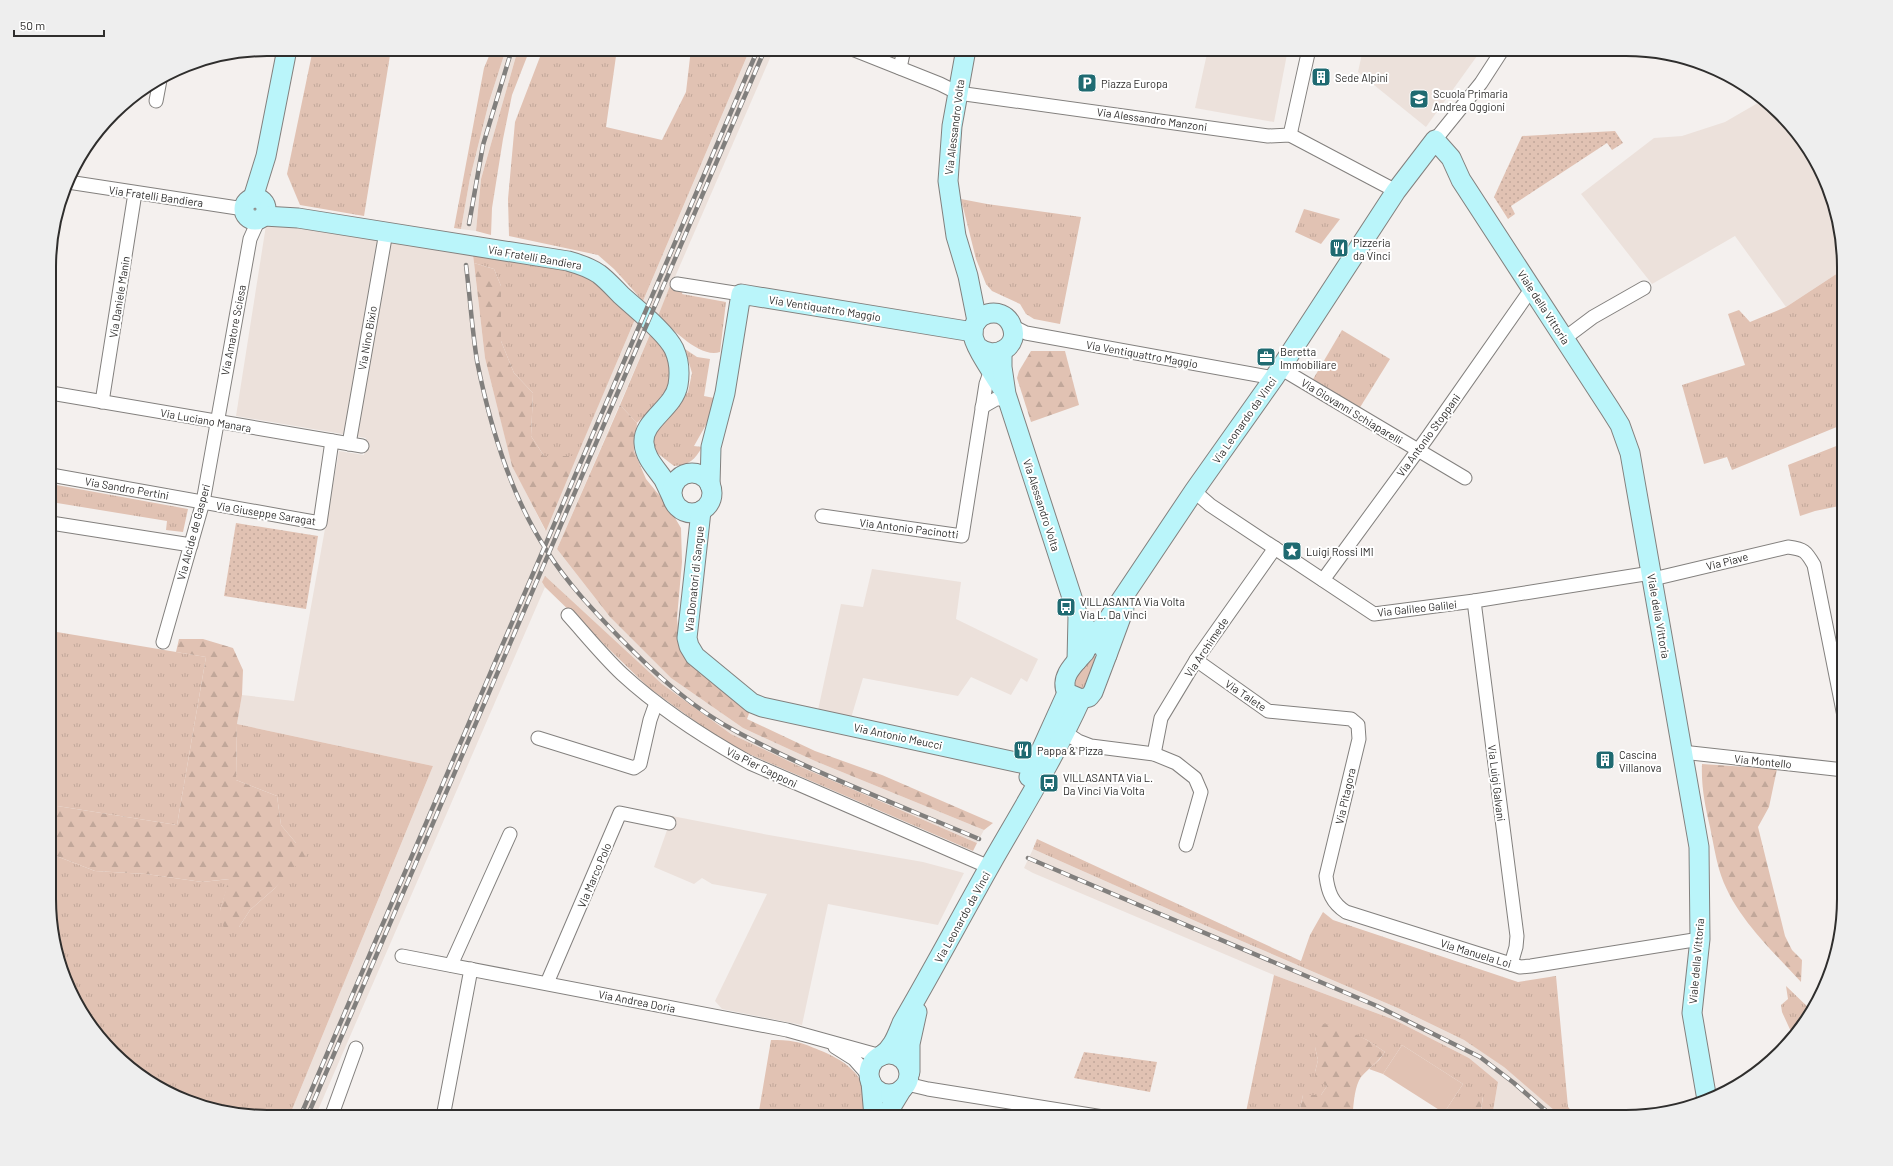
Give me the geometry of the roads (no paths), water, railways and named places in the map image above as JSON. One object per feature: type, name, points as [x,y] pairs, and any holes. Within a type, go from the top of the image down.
[{"type":"street","name":"Via Amatore Sciesa","points":[[216,421],[286,56]]},
{"type":"street","name":"Via Alessandro Manzoni","points":[[870,56],[940,84],[958,93],[1268,136],[1290,135]]},
{"type":"street","points":[[900,68],[903,56]]},
{"type":"street","name":"Via Alessandro Volta","points":[[965,56],[949,153],[948,181],[956,236],[968,276],[976,333],[991,370],[1007,396]]},
{"type":"street","points":[[1307,56],[1290,135],[1396,191]]},
{"type":"street","points":[[1431,146],[1481,83],[1498,56]]},
{"type":"street","points":[[156,101],[159,85]]},
{"type":"street","name":"Viale della Vittoria","points":[[1431,146],[1461,180],[1565,338],[1610,409],[1626,441],[1630,453],[1699,847],[1700,939],[1692,1013],[1706,1094]]},
{"type":"street","name":"Via Leonardo da Vinci","points":[[881,1056],[891,1046],[991,864],[1074,696],[1089,697],[1093,692],[1098,645],[1135,581],[1194,491],[1277,373],[1396,191],[1431,146]]},
{"type":"street","name":"Via Fratelli Bandiera","points":[[74,183],[257,210],[298,218],[568,261],[584,266],[599,274],[662,334],[673,347],[679,374],[675,395],[670,403],[650,425],[644,438],[645,452],[658,471],[673,499]]},
{"type":"street","name":"Via Daniele Manin","points":[[102,402],[135,193]]},
{"type":"street","name":"Via Nino Bixio","points":[[355,445],[386,232]]},
{"type":"street","name":"Via Alessandro Volta","points":[[968,276],[982,299],[996,313],[1005,317],[1012,326]]},
{"type":"street","name":"Via Ventiquattro Maggio","points":[[677,284],[976,333]]},
{"type":"street","name":"Via Antonio Stoppani","points":[[1323,580],[1417,451],[1532,288]]},
{"type":"street","points":[[1565,338],[1593,317],[1644,288]]},
{"type":"street","points":[[711,447],[688,474],[674,484],[672,490],[675,505],[684,512],[693,513],[701,511],[709,504],[711,497],[711,447],[725,393],[741,294]]},
{"type":"street","points":[[996,313],[986,314],[976,333],[990,353],[1002,351],[1008,347],[1014,335],[1012,326]]},
{"type":"street","name":"Via Ventiquattro Maggio","points":[[1012,326],[1026,333],[1277,373]]},
{"type":"street","name":"Via Alessandro Volta","points":[[1002,351],[1002,367],[1007,396],[1078,616],[1098,645]]},
{"type":"street","name":"Via Antonio Pacinotti","points":[[822,516],[962,536],[986,384],[991,370]]},
{"type":"street","name":"Via Giovanni Schiaparelli","points":[[1277,373],[1465,478]]},
{"type":"street","name":"Via Luciano Manara","points":[[56,394],[355,445]]},
{"type":"street","points":[[982,407],[996,399],[1007,396]]},
{"type":"street","name":"Via Alcide de Gasperi","points":[[163,642],[203,502],[216,421]]},
{"type":"street","name":"Via Giuseppe Saragat","points":[[203,502],[320,523],[332,441]]},
{"type":"street","points":[[658,471],[702,477],[710,485]]},
{"type":"street","name":"Via Sandro Pertini","points":[[56,476],[203,502]]},
{"type":"street","name":"Via Galileo Galilei","points":[[1194,491],[1210,505],[1374,614],[1652,576]]},
{"type":"street","name":"Via Donatori di Sangue","points":[[701,511],[688,627],[688,646],[696,656],[752,703],[762,707]]},
{"type":"street","points":[[56,524],[191,544]]},
{"type":"street","name":"Via Piave","points":[[1652,576],[1788,547],[1802,549],[1808,554],[1814,564],[1837,681]]},
{"type":"street","name":"Via Archimede","points":[[1154,754],[1161,718],[1196,660],[1275,548]]},
{"type":"street","name":"Via Luigi Galvani","points":[[1474,601],[1517,936],[1516,947],[1511,964]]},
{"type":"street","name":"Via Pier Capponi","points":[[568,615],[622,673],[656,702],[712,742],[750,763],[991,864]]},
{"type":"street","name":"Via Alessandro Volta","points":[[1077,661],[1078,616]]},
{"type":"street","points":[[1074,696],[1064,687],[1066,677],[1077,661],[1098,645]]},
{"type":"street","name":"Via Talete","points":[[1196,660],[1268,711],[1351,719]]},
{"type":"street","points":[[538,738],[634,768],[640,764],[650,720],[656,702]]},
{"type":"street","name":"Via Antonio Meucci","points":[[762,707],[1034,766]]},
{"type":"street","name":"Via Pitagora","points":[[1326,876],[1360,731],[1358,725],[1351,719]]},
{"type":"street","points":[[1059,729],[1078,741],[1091,746],[1154,754],[1176,763],[1195,778],[1201,792],[1186,845]]},
{"type":"street","name":"Via Leonardo da Vinci","points":[[991,864],[1034,766],[1059,729]]},
{"type":"street","name":"Via Montello","points":[[1682,752],[1837,769]]},
{"type":"street","name":"Via Marco Polo","points":[[547,983],[620,813],[669,823]]},
{"type":"street","points":[[451,965],[510,834]]},
{"type":"street","name":"Via Manuela Loi","points":[[1326,876],[1328,890],[1333,900],[1338,907],[1346,912],[1520,967],[1700,939]]},
{"type":"street","name":"Via Andrea Doria","points":[[402,956],[787,1030],[822,1038],[881,1056]]},
{"type":"street","points":[[444,1110],[471,969]]},
{"type":"street","name":"Via Leonardo da Vinci","points":[[906,1082],[913,1027],[919,1003],[931,973]]},
{"type":"street","name":"Via Andrea Doria","points":[[822,1038],[854,1059],[870,1079]]},
{"type":"street","points":[[334,1110],[356,1048]]},
{"type":"street","points":[[873,1110],[870,1079],[873,1062],[881,1056],[890,1054],[899,1056],[906,1063],[906,1082],[889,1110]]},
{"type":"street","points":[[870,1079],[877,1090],[886,1094],[896,1093],[906,1082]]},
{"type":"street","points":[[906,1082],[928,1089],[1059,1110]]},
{"type":"railway","points":[[469,224],[483,145],[510,56]]},
{"type":"railway","points":[[303,1110],[755,56]]},
{"type":"railway","points":[[310,1110],[762,56]]},
{"type":"railway","points":[[466,265],[477,361],[488,410],[503,459],[522,507],[547,551],[563,574],[590,606],[633,651],[675,690],[722,724],[768,748],[828,776],[979,839]]},
{"type":"railway","points":[[1028,858],[1377,1006],[1480,1057],[1514,1083],[1545,1110]]},
{"type":"place","name":"Sede Alpini","points":[[1321,77]]},
{"type":"place","name":"Piazza Europa","points":[[1087,83]]},
{"type":"place","name":"Scuola Primaria Andrea Oggioni","points":[[1419,99]]},
{"type":"place","name":"Pizzeria da Vinci","points":[[1339,248]]},
{"type":"place","name":"Beretta Immobiliare","points":[[1266,357]]},
{"type":"place","name":"Luigi Rossi IMI","points":[[1292,551]]},
{"type":"place","name":"VILLASANTA Via Volta Via L. Da Vinci","points":[[1066,607]]},
{"type":"place","name":"Pappa & Pizza","points":[[1023,750]]},
{"type":"place","name":"Cascina Villanova","points":[[1605,760]]},
{"type":"place","name":"VILLASANTA Via L. Da Vinci Via Volta","points":[[1049,783]]}]
